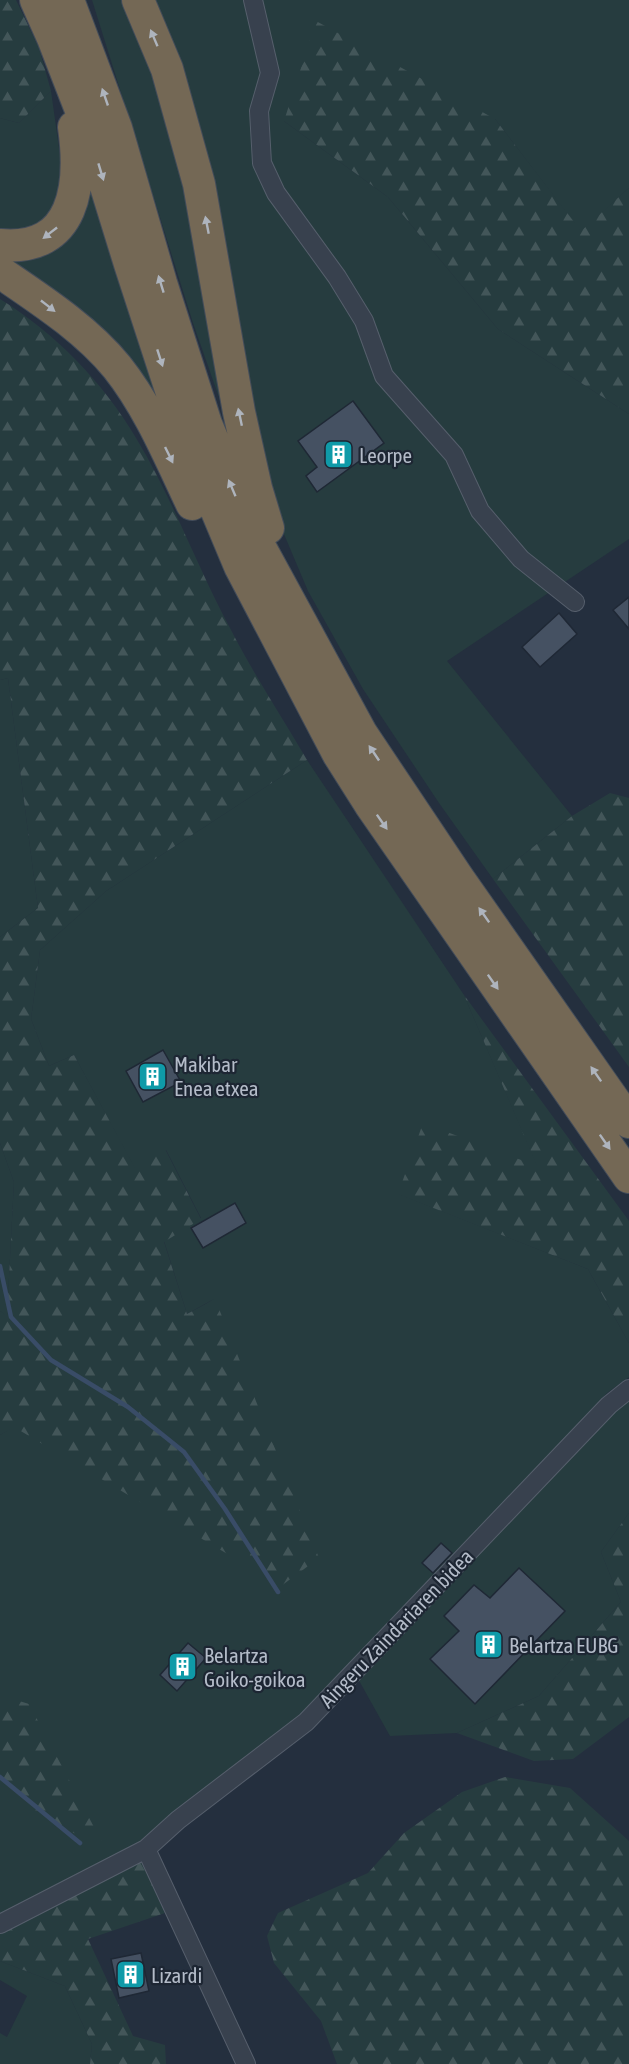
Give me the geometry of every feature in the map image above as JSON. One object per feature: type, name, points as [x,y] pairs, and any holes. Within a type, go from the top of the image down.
[{"type":"highway","points":[[36,0],[88,128],[188,442],[240,566],[339,755]]},
{"type":"highway","points":[[68,0],[116,128],[161,283],[206,424],[250,531],[361,733],[458,878],[629,1122]]},
{"type":"highway","points":[[138,0],[167,69],[194,164],[212,252],[239,412],[256,488],[296,615]]},
{"type":"highway","points":[[0,245],[29,244],[45,238],[58,227],[74,198],[78,157],[69,78]]},
{"type":"highway","points":[[0,272],[75,327],[117,367],[160,437],[223,566],[280,674],[339,755],[370,804],[629,1177]]},
{"type":"street","points":[[253,0],[270,73],[259,111],[262,163],[276,193],[337,277],[364,321],[384,376],[454,456],[480,511],[522,559],[575,602]]},
{"type":"street","name":"Aingeru Zaindariaren bidea","points":[[0,1924],[146,1849],[178,1820],[306,1722],[609,1405],[629,1389]]},
{"type":"street","points":[[146,1849],[246,2064]]},
{"type":"green space","points":[[0,0],[16,0],[39,48],[51,91],[19,123],[0,118]]},
{"type":"green space","points":[[92,0],[629,0],[629,188],[581,232],[495,119],[284,121],[388,197],[498,329],[629,414],[629,539],[447,661],[572,816],[493,879],[363,689],[308,591],[278,520],[237,449],[193,323]]},
{"type":"green space","points":[[316,21],[495,119],[581,231],[629,188],[629,414],[498,329],[388,197],[284,121]]},
{"type":"green space","points":[[51,91],[62,169],[89,179],[160,409],[0,258],[0,118],[19,123]]},
{"type":"green space","points":[[0,299],[40,327],[76,360],[109,397],[123,417],[162,485],[240,647],[307,760],[106,891],[40,950],[31,1019],[49,1066],[74,1055],[135,1168],[165,1149],[201,1219],[164,1242],[187,1314],[215,1299],[319,1558],[281,1586],[14,1427],[0,1435],[0,1311],[7,1316],[14,1182],[0,1143],[0,937],[38,908],[8,678],[0,680]]},
{"type":"green space","points":[[8,678],[38,908],[0,937],[0,680]]},
{"type":"green space","points":[[307,760],[464,995],[538,1167],[399,1194],[588,1269],[629,1343],[629,1377],[607,1393],[401,1616],[272,1742],[141,1845],[0,1917],[0,1435],[214,1299],[187,1314],[164,1241],[201,1218],[166,1150],[135,1169],[74,1055],[49,1066],[31,1019],[40,950],[106,891]]},
{"type":"green space","points":[[610,793],[629,798],[629,1067],[493,879],[572,816]]},
{"type":"green space","points":[[464,995],[629,1221],[629,1343],[588,1269],[398,1194],[423,1123],[537,1166]]},
{"type":"green space","points":[[0,1143],[14,1182],[7,1317],[0,1311]]},
{"type":"green space","points":[[629,1400],[629,1513],[601,1552],[621,1602],[539,1696],[457,1733],[390,1736],[357,1677],[616,1409]]},
{"type":"green space","points":[[629,1513],[629,1717],[573,1759],[534,1761],[457,1733],[539,1696],[621,1602],[601,1552]]},
{"type":"green space","points":[[0,1695],[29,1704],[105,1848],[0,1797]]},
{"type":"green space","points":[[505,1777],[570,1788],[629,1841],[629,2064],[337,2064],[321,2021],[274,1963],[267,1936],[278,1913],[368,1873],[404,1833],[462,1792]]},
{"type":"green space","points":[[141,1861],[165,1913],[88,1939],[133,2036],[165,2045],[166,2064],[90,2064],[92,2044],[65,1986],[0,1961],[0,1933]]},
{"type":"green space","points":[[0,1961],[65,1986],[92,2044],[90,2064],[0,2064],[0,2033],[7,2037],[27,1996],[0,1980]]},
{"type":"building","name":"Leorpe","points":[[353,401],[384,443],[317,492],[306,476],[317,467],[298,441]]},
{"type":"building","points":[[629,597],[629,629],[613,610]]},
{"type":"building","points":[[559,613],[577,634],[540,667],[522,647]]},
{"type":"building","name":"Makibar Enea etxea","points":[[163,1050],[181,1082],[143,1102],[126,1071]]},
{"type":"building","points":[[235,1203],[246,1223],[203,1248],[191,1228]]},
{"type":"building","points":[[441,1543],[452,1553],[433,1573],[422,1563]]},
{"type":"building","name":"Belartza EUBG","points":[[519,1568],[565,1611],[475,1704],[430,1659],[459,1631],[444,1616],[474,1585],[490,1598]]},
{"type":"building","name":"Belartza Goiko-goikoa","points":[[188,1643],[206,1658],[177,1691],[160,1675]]},
{"type":"building","name":"Lizardi","points":[[141,1953],[149,1991],[119,1998],[111,1959]]},
{"type":"waterway","points":[[0,1266],[11,1317],[51,1360],[128,1407],[184,1452],[225,1509],[278,1592]]},
{"type":"waterway","points":[[0,1777],[80,1843]]},
{"type":"place","name":"Leorpe","points":[[338,455]]},
{"type":"place","name":"Makibar Enea etxea","points":[[153,1076]]},
{"type":"place","name":"Belartza EUBG","points":[[488,1645]]},
{"type":"place","name":"Belartza Goiko-goikoa","points":[[183,1667]]},
{"type":"place","name":"Lizardi","points":[[130,1975]]}]
